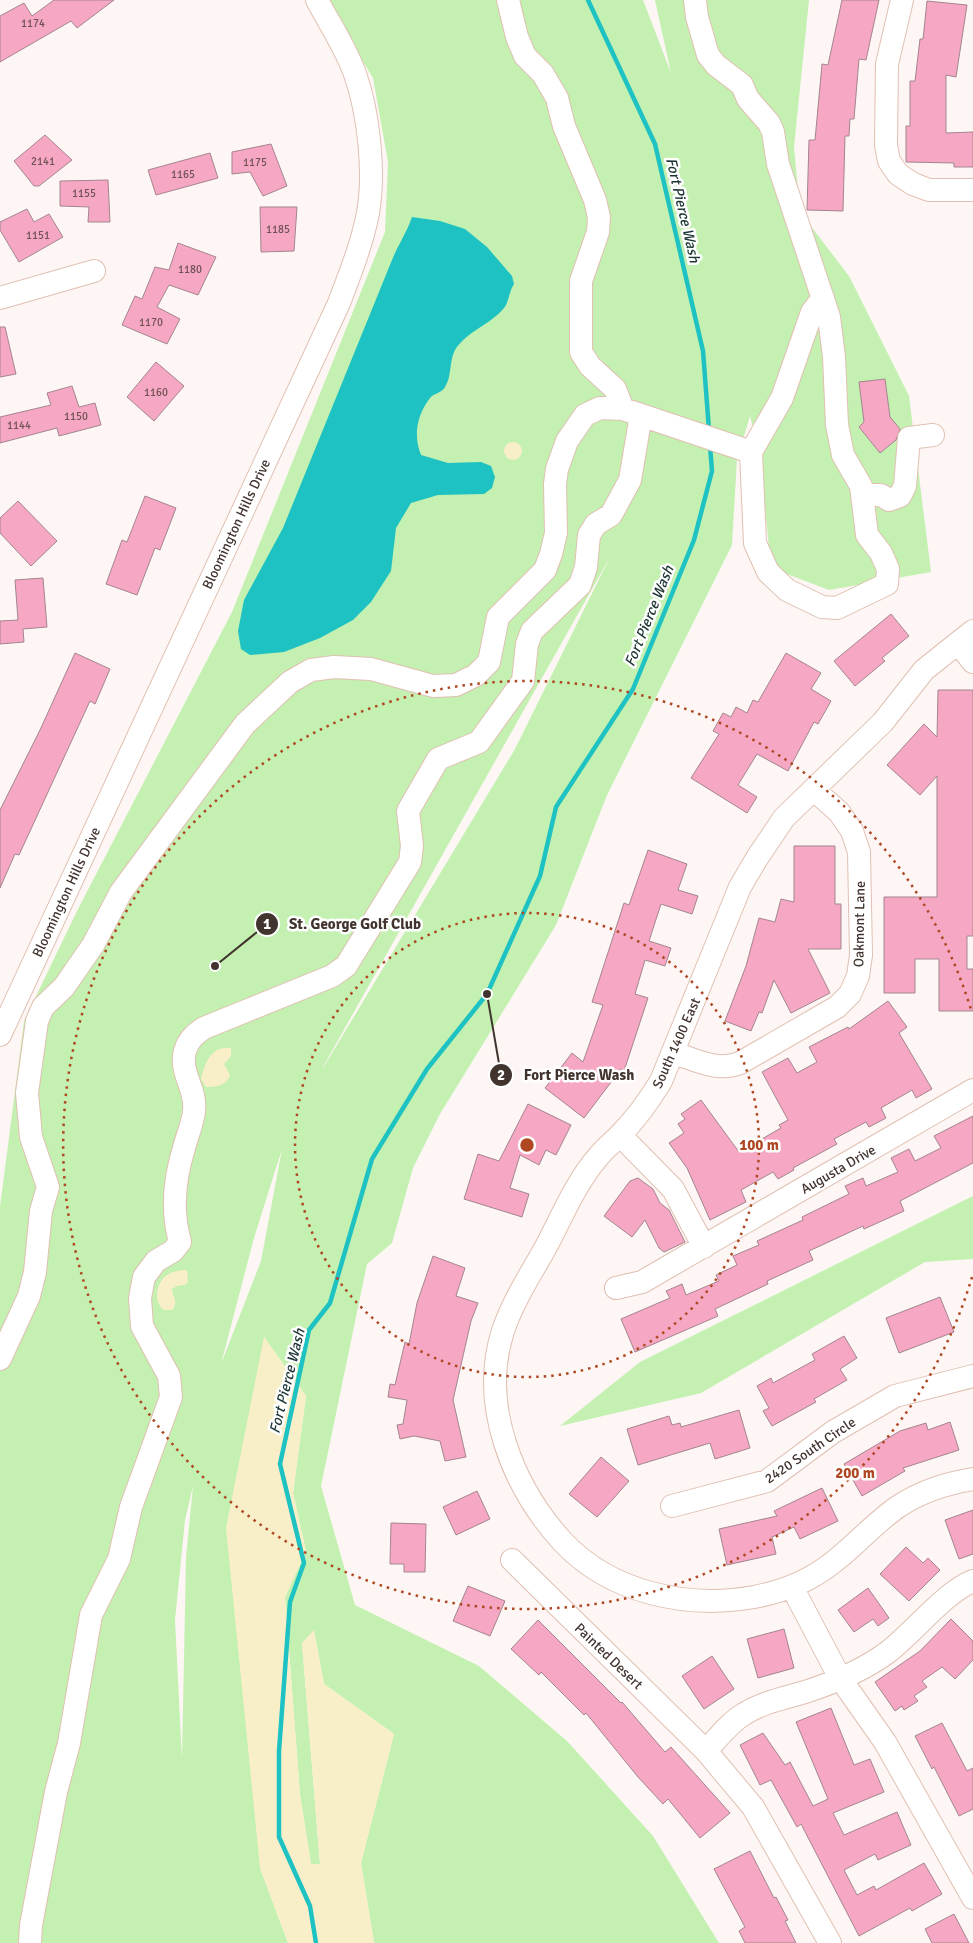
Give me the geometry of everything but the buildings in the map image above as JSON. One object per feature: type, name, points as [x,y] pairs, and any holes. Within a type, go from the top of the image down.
[{"type":"street","name":"Bloomington Hills Drive","points":[[0,1035],[339,303],[357,257],[369,203],[371,166],[366,120],[355,73],[316,0]]},
{"type":"street","points":[[30,1943],[31,1924],[54,1801],[69,1743],[91,1615],[119,1559],[131,1507],[171,1397],[169,1376],[142,1326],[140,1298],[144,1277],[156,1261],[173,1251],[180,1242],[174,1208],[176,1173],[194,1111],[193,1093],[183,1067],[185,1050],[193,1035],[204,1028],[332,976],[346,966],[410,862],[412,846],[408,811],[438,760],[479,742],[523,681],[527,644],[532,632],[580,585],[586,567],[589,535],[596,524],[611,515],[630,480],[632,412],[615,389],[590,366],[581,352],[581,282],[598,232],[595,200],[564,126],[557,98],[543,74],[525,56],[516,37],[508,0]]},
{"type":"street","points":[[695,0],[697,18],[708,55],[716,65],[742,85],[748,99],[769,123],[773,132],[778,164],[823,298],[829,317],[834,357],[837,425],[843,455],[860,486],[867,535],[881,553],[888,569],[887,584],[837,608],[822,607],[787,590],[768,572],[755,543],[746,450],[782,398],[812,312],[823,298]]},
{"type":"street","points":[[902,0],[887,64],[886,145],[889,161],[898,174],[921,187],[930,190],[973,190]]},
{"type":"street","points":[[0,298],[94,271]]},
{"type":"street","points":[[0,1359],[29,1296],[36,1272],[41,1211],[48,1187],[31,1138],[27,1093],[36,1021],[43,1007],[64,987],[94,945],[121,892],[245,724],[290,682],[311,670],[334,667],[371,669],[433,686],[456,685],[476,675],[489,662],[498,617],[545,570],[551,554],[557,514],[555,484],[567,441],[585,415],[600,408],[632,412],[746,450]]},
{"type":"street","points":[[862,495],[881,495],[889,500],[900,496],[905,486],[910,438],[933,435]]},
{"type":"street","points":[[966,637],[973,662]]},
{"type":"street","name":"South 1400 East","points":[[966,637],[924,670],[883,722],[784,818],[757,858],[740,887],[661,1081],[645,1107],[620,1136],[598,1156],[584,1176],[517,1300],[503,1330],[497,1359],[497,1392],[501,1429],[510,1459],[523,1489],[545,1522],[570,1550],[603,1573],[630,1587],[689,1601],[726,1601],[757,1596],[792,1587],[830,1565],[901,1505],[929,1491],[957,1481],[973,1479]]},
{"type":"street","name":"Oakmont Lane","points":[[674,1053],[718,1067],[728,1068],[837,1007],[850,994],[858,976],[860,955],[859,852],[852,830],[839,812],[814,790]]},
{"type":"street","name":"Augusta Drive","points":[[616,1288],[642,1282],[973,1090]]},
{"type":"street","points":[[620,1136],[673,1189],[704,1247]]},
{"type":"street","name":"2420 South Circle","points":[[672,1506],[768,1481],[833,1432],[895,1396],[973,1376]]},
{"type":"street","name":"Painted Desert","points":[[512,1560],[706,1751],[754,1807],[830,1943]]},
{"type":"street","points":[[706,1751],[744,1714],[765,1704],[808,1691],[840,1678],[886,1653],[908,1636],[949,1597],[964,1585],[973,1581]]},
{"type":"street","points":[[792,1587],[840,1678],[885,1742],[973,1898]]},
{"type":"green space","points":[[325,0],[643,0],[671,73],[655,0],[809,0],[794,147],[800,212],[849,276],[909,396],[931,572],[829,590],[771,568],[760,455],[750,416],[737,459],[732,545],[607,795],[556,925],[440,1114],[413,1168],[392,1243],[367,1264],[321,1486],[355,1605],[479,1666],[567,1741],[653,1836],[719,1943],[374,1943],[361,1863],[394,1734],[324,1684],[314,1631],[302,1643],[320,1864],[311,1864],[300,1795],[285,1597],[306,1551],[293,1493],[306,1396],[264,1337],[260,1868],[288,1943],[0,1943],[0,1207],[24,1021],[77,911],[232,612],[385,232],[388,162],[373,78]],"holes":[[[610,557],[515,749],[323,1068],[323,1067]],[[282,1149],[261,1261],[221,1364],[254,1238]],[[193,1486],[186,1557],[182,1760],[175,1620],[185,1520]]]},
{"type":"green space","points":[[973,1196],[973,1259],[925,1262],[701,1393],[560,1426],[640,1362]]},
{"type":"sand","points":[[513,442],[519,445],[522,451],[519,457],[513,460],[507,457],[504,451],[507,445]]},
{"type":"sand","points":[[231,1048],[231,1056],[224,1064],[230,1075],[228,1079],[220,1085],[206,1087],[201,1079],[210,1056],[218,1049]]},
{"type":"sand","points":[[187,1270],[188,1282],[185,1285],[172,1289],[175,1305],[172,1310],[164,1310],[157,1297],[160,1282],[169,1274]]},
{"type":"sand","points":[[264,1337],[306,1396],[293,1493],[306,1551],[285,1597],[300,1795],[311,1864],[320,1864],[302,1643],[314,1630],[324,1684],[394,1734],[361,1863],[374,1943],[288,1943],[260,1868],[226,1528]]},
{"type":"water","points":[[412,217],[440,221],[465,229],[487,247],[512,276],[514,284],[504,308],[460,343],[455,350],[447,383],[444,389],[432,396],[422,411],[417,433],[421,455],[448,463],[481,462],[491,466],[495,477],[492,488],[484,494],[438,495],[411,503],[396,528],[391,571],[371,602],[353,620],[320,638],[284,652],[250,655],[241,649],[238,631],[244,600],[283,528],[392,260]]},
{"type":"waterway","name":"Fort Pierce Wash","points":[[588,0],[655,144],[703,351],[709,430]]},
{"type":"waterway","name":"Fort Pierce Wash","points":[[316,1943],[310,1906],[279,1837],[279,1751],[290,1602],[304,1563],[280,1464],[309,1330],[330,1303],[372,1159],[427,1069],[487,994],[540,876],[556,807],[633,689],[694,540],[712,471],[710,446]]},
{"type":"place","name":"St. George Golf Club","points":[[215,966]]},
{"type":"place","name":"Fort Pierce Wash","points":[[487,994]]}]
